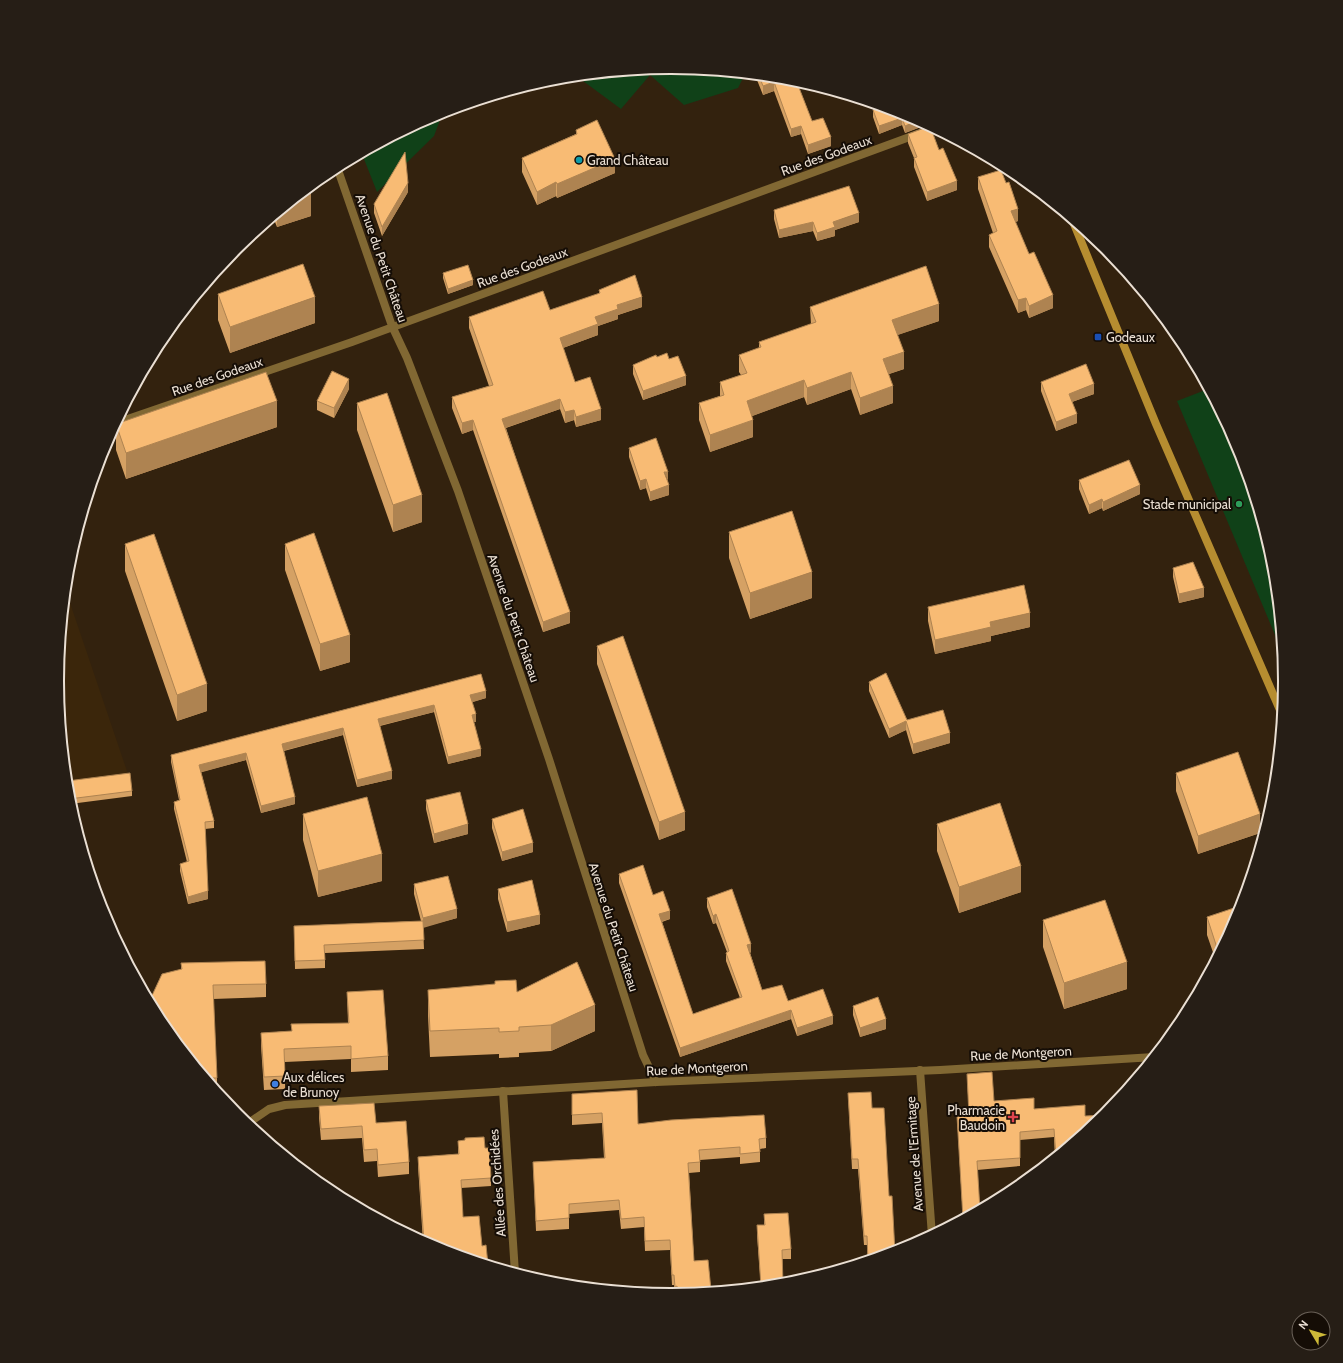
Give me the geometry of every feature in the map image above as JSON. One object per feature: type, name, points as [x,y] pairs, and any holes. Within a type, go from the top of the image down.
[{"type":"main road","points":[[1076,229],[1156,424],[1278,708]]},
{"type":"street","name":"Rue des Godeaux","points":[[123,420],[352,342],[392,326],[927,131]]},
{"type":"street","name":"Avenue du Petit Château","points":[[339,173],[392,326],[407,358],[458,491],[547,751],[643,1055],[656,1082]]},
{"type":"street","name":"Rue de Montgeron","points":[[252,1120],[269,1110],[284,1105],[656,1082],[920,1070],[1148,1057]]},
{"type":"street","name":"Avenue de l'Ermitage","points":[[920,1070],[932,1230]]},
{"type":"street","name":"Allée des Orchidées","points":[[503,1091],[515,1268]]},
{"type":"shaded area","points":[[69,601],[129,777],[73,784],[65,721],[64,682],[65,642]]},
{"type":"green space","points":[[672,74],[711,75],[743,78],[738,88],[684,105],[650,75],[621,109],[583,81],[632,75]]},
{"type":"green space","points":[[440,120],[434,136],[377,192],[363,158]]},
{"type":"green space","name":"Stade municipal","points":[[1204,390],[1233,449],[1247,486],[1258,524],[1274,602],[1278,642],[1177,401]]},
{"type":"building","points":[[761,81],[772,83],[763,86]]},
{"type":"building","points":[[774,83],[799,88],[812,121],[823,118],[831,137],[808,145],[801,126],[791,129]]},
{"type":"building","points":[[875,109],[900,119],[879,126],[873,110]]},
{"type":"building","points":[[903,119],[911,123],[905,126]]},
{"type":"building","name":"Grand Château","points":[[597,120],[615,159],[557,184],[556,182],[537,192],[522,158],[577,134],[576,130]]},
{"type":"building","points":[[922,129],[933,134],[939,150],[943,148],[957,181],[927,192],[914,158],[917,157],[908,134]]},
{"type":"building","points":[[405,152],[408,183],[382,227],[374,204]]},
{"type":"building","points":[[1000,170],[1006,183],[1009,182],[1018,209],[1011,211],[1029,254],[1034,252],[1053,295],[1029,306],[1026,298],[1018,300],[989,235],[997,231],[978,177]]},
{"type":"building","points":[[849,186],[859,213],[833,222],[835,227],[817,233],[813,222],[779,230],[774,210]]},
{"type":"building","points":[[303,264],[315,297],[230,327],[218,294]]},
{"type":"building","points":[[468,265],[473,280],[448,289],[443,273]]},
{"type":"building","points":[[926,266],[939,304],[892,320],[904,352],[883,359],[893,386],[860,398],[851,372],[807,388],[804,380],[747,401],[753,420],[710,435],[699,403],[724,395],[720,382],[747,373],[739,355],[761,347],[759,342],[816,322],[810,307]]},
{"type":"building","points":[[635,275],[642,297],[617,305],[618,309],[595,317],[598,324],[560,338],[575,382],[590,377],[601,409],[576,417],[574,410],[565,412],[560,399],[502,419],[570,612],[543,622],[473,420],[462,423],[452,397],[493,385],[469,317],[543,291],[550,310],[600,293],[599,290]]},
{"type":"building","points":[[667,353],[669,359],[678,356],[686,376],[643,391],[633,365],[656,355],[657,357]]},
{"type":"building","points":[[1086,364],[1094,384],[1069,394],[1077,414],[1056,422],[1041,382]]},
{"type":"building","points":[[332,371],[349,379],[334,408],[317,401]]},
{"type":"building","points":[[266,372],[277,401],[126,453],[118,431],[123,422]]},
{"type":"building","points":[[387,393],[422,495],[393,505],[357,403]]},
{"type":"building","points":[[656,438],[668,472],[664,472],[669,485],[650,492],[646,479],[640,481],[629,448]]},
{"type":"building","points":[[1129,460],[1140,485],[1103,502],[1102,499],[1089,505],[1079,480]]},
{"type":"building","points":[[792,511],[812,572],[750,593],[729,532]]},
{"type":"building","points":[[314,533],[350,635],[320,644],[285,544]]},
{"type":"building","points":[[154,534],[207,684],[177,695],[125,544]]},
{"type":"building","points":[[1193,562],[1204,588],[1179,594],[1173,568]]},
{"type":"building","points":[[1024,585],[1030,613],[990,622],[991,627],[935,640],[928,607]]},
{"type":"building","points":[[623,636],[685,812],[659,822],[597,646]]},
{"type":"building","points":[[886,673],[907,720],[943,710],[950,733],[913,744],[906,721],[889,729],[869,682]]},
{"type":"building","points":[[481,674],[486,691],[470,695],[476,714],[472,715],[481,749],[448,757],[434,705],[378,719],[392,771],[357,780],[343,728],[282,744],[295,797],[261,806],[246,753],[199,765],[214,821],[205,822],[208,891],[188,897],[180,864],[189,861],[174,802],[180,800],[171,755]]},
{"type":"building","points":[[1238,752],[1260,814],[1198,836],[1176,773]]},
{"type":"building","points":[[130,773],[132,791],[76,798],[72,780]]},
{"type":"building","points":[[460,792],[468,824],[434,834],[426,800]]},
{"type":"building","points":[[367,797],[382,854],[318,871],[303,814]]},
{"type":"building","points":[[1000,803],[1021,866],[959,887],[937,824]]},
{"type":"building","points":[[523,809],[533,843],[502,852],[492,819]]},
{"type":"building","points":[[643,865],[653,895],[663,891],[670,911],[659,914],[693,1014],[742,997],[726,953],[729,951],[716,914],[713,916],[707,898],[732,889],[751,944],[747,945],[762,990],[782,985],[788,1001],[823,989],[833,1016],[797,1028],[791,1010],[680,1048],[619,874]]},
{"type":"building","points":[[448,876],[457,909],[423,918],[414,884]]},
{"type":"building","points":[[532,880],[540,915],[507,922],[498,889]]},
{"type":"building","points":[[1105,900],[1127,962],[1064,983],[1043,920]]},
{"type":"building","points":[[1235,908],[1217,948],[1207,917]]},
{"type":"building","points":[[423,921],[424,940],[324,945],[325,960],[295,961],[294,926]]},
{"type":"building","points":[[265,961],[266,984],[213,985],[217,1078],[212,1078],[190,1051],[166,1019],[152,996],[162,974],[182,969],[181,963]]},
{"type":"building","points":[[577,962],[595,1005],[551,1025],[519,1027],[519,1031],[499,1032],[499,1028],[430,1031],[428,990],[495,984],[495,981],[516,980],[517,992]]},
{"type":"building","points":[[383,990],[388,1056],[351,1059],[351,1046],[284,1049],[285,1076],[264,1077],[261,1033],[292,1031],[291,1024],[349,1023],[347,992]]},
{"type":"building","points":[[878,997],[886,1019],[860,1028],[853,1006]]},
{"type":"building","points":[[992,1072],[994,1101],[1034,1098],[1034,1109],[1085,1105],[1085,1116],[1096,1115],[1056,1151],[1054,1129],[1020,1132],[1020,1158],[977,1161],[980,1205],[963,1214],[957,1116],[969,1116],[967,1074]]},
{"type":"building","points":[[637,1090],[638,1124],[671,1120],[764,1115],[766,1138],[759,1139],[760,1152],[740,1154],[740,1147],[699,1150],[700,1162],[688,1163],[694,1261],[708,1260],[711,1288],[677,1289],[677,1286],[675,1287],[674,1275],[672,1275],[670,1240],[645,1241],[644,1217],[621,1219],[619,1200],[569,1204],[569,1218],[536,1221],[533,1162],[605,1158],[602,1113],[572,1115],[572,1094]]},
{"type":"building","points":[[871,1092],[872,1108],[884,1108],[889,1196],[892,1196],[895,1247],[868,1257],[867,1236],[864,1236],[858,1159],[852,1159],[848,1093]]},
{"type":"building","points":[[374,1103],[376,1123],[406,1121],[409,1162],[378,1165],[377,1149],[364,1150],[362,1126],[321,1129],[319,1106]]},
{"type":"building","points":[[484,1137],[485,1148],[489,1148],[491,1178],[461,1180],[463,1217],[479,1216],[482,1246],[486,1245],[488,1260],[439,1243],[424,1236],[418,1157],[459,1154],[458,1141],[465,1140],[465,1138]]},
{"type":"building","points":[[788,1213],[791,1249],[782,1250],[783,1278],[761,1282],[757,1225],[765,1225],[764,1214]]},
{"type":"place","name":"Grand Château","points":[[579,160]]},
{"type":"place","name":"Godeaux","points":[[1098,337]]},
{"type":"place","name":"Stade municipal","points":[[1239,504]]},
{"type":"place","name":"Aux délices de Brunoy","points":[[275,1084]]},
{"type":"place","name":"Pharmacie Baudoin","points":[[1013,1117]]}]
